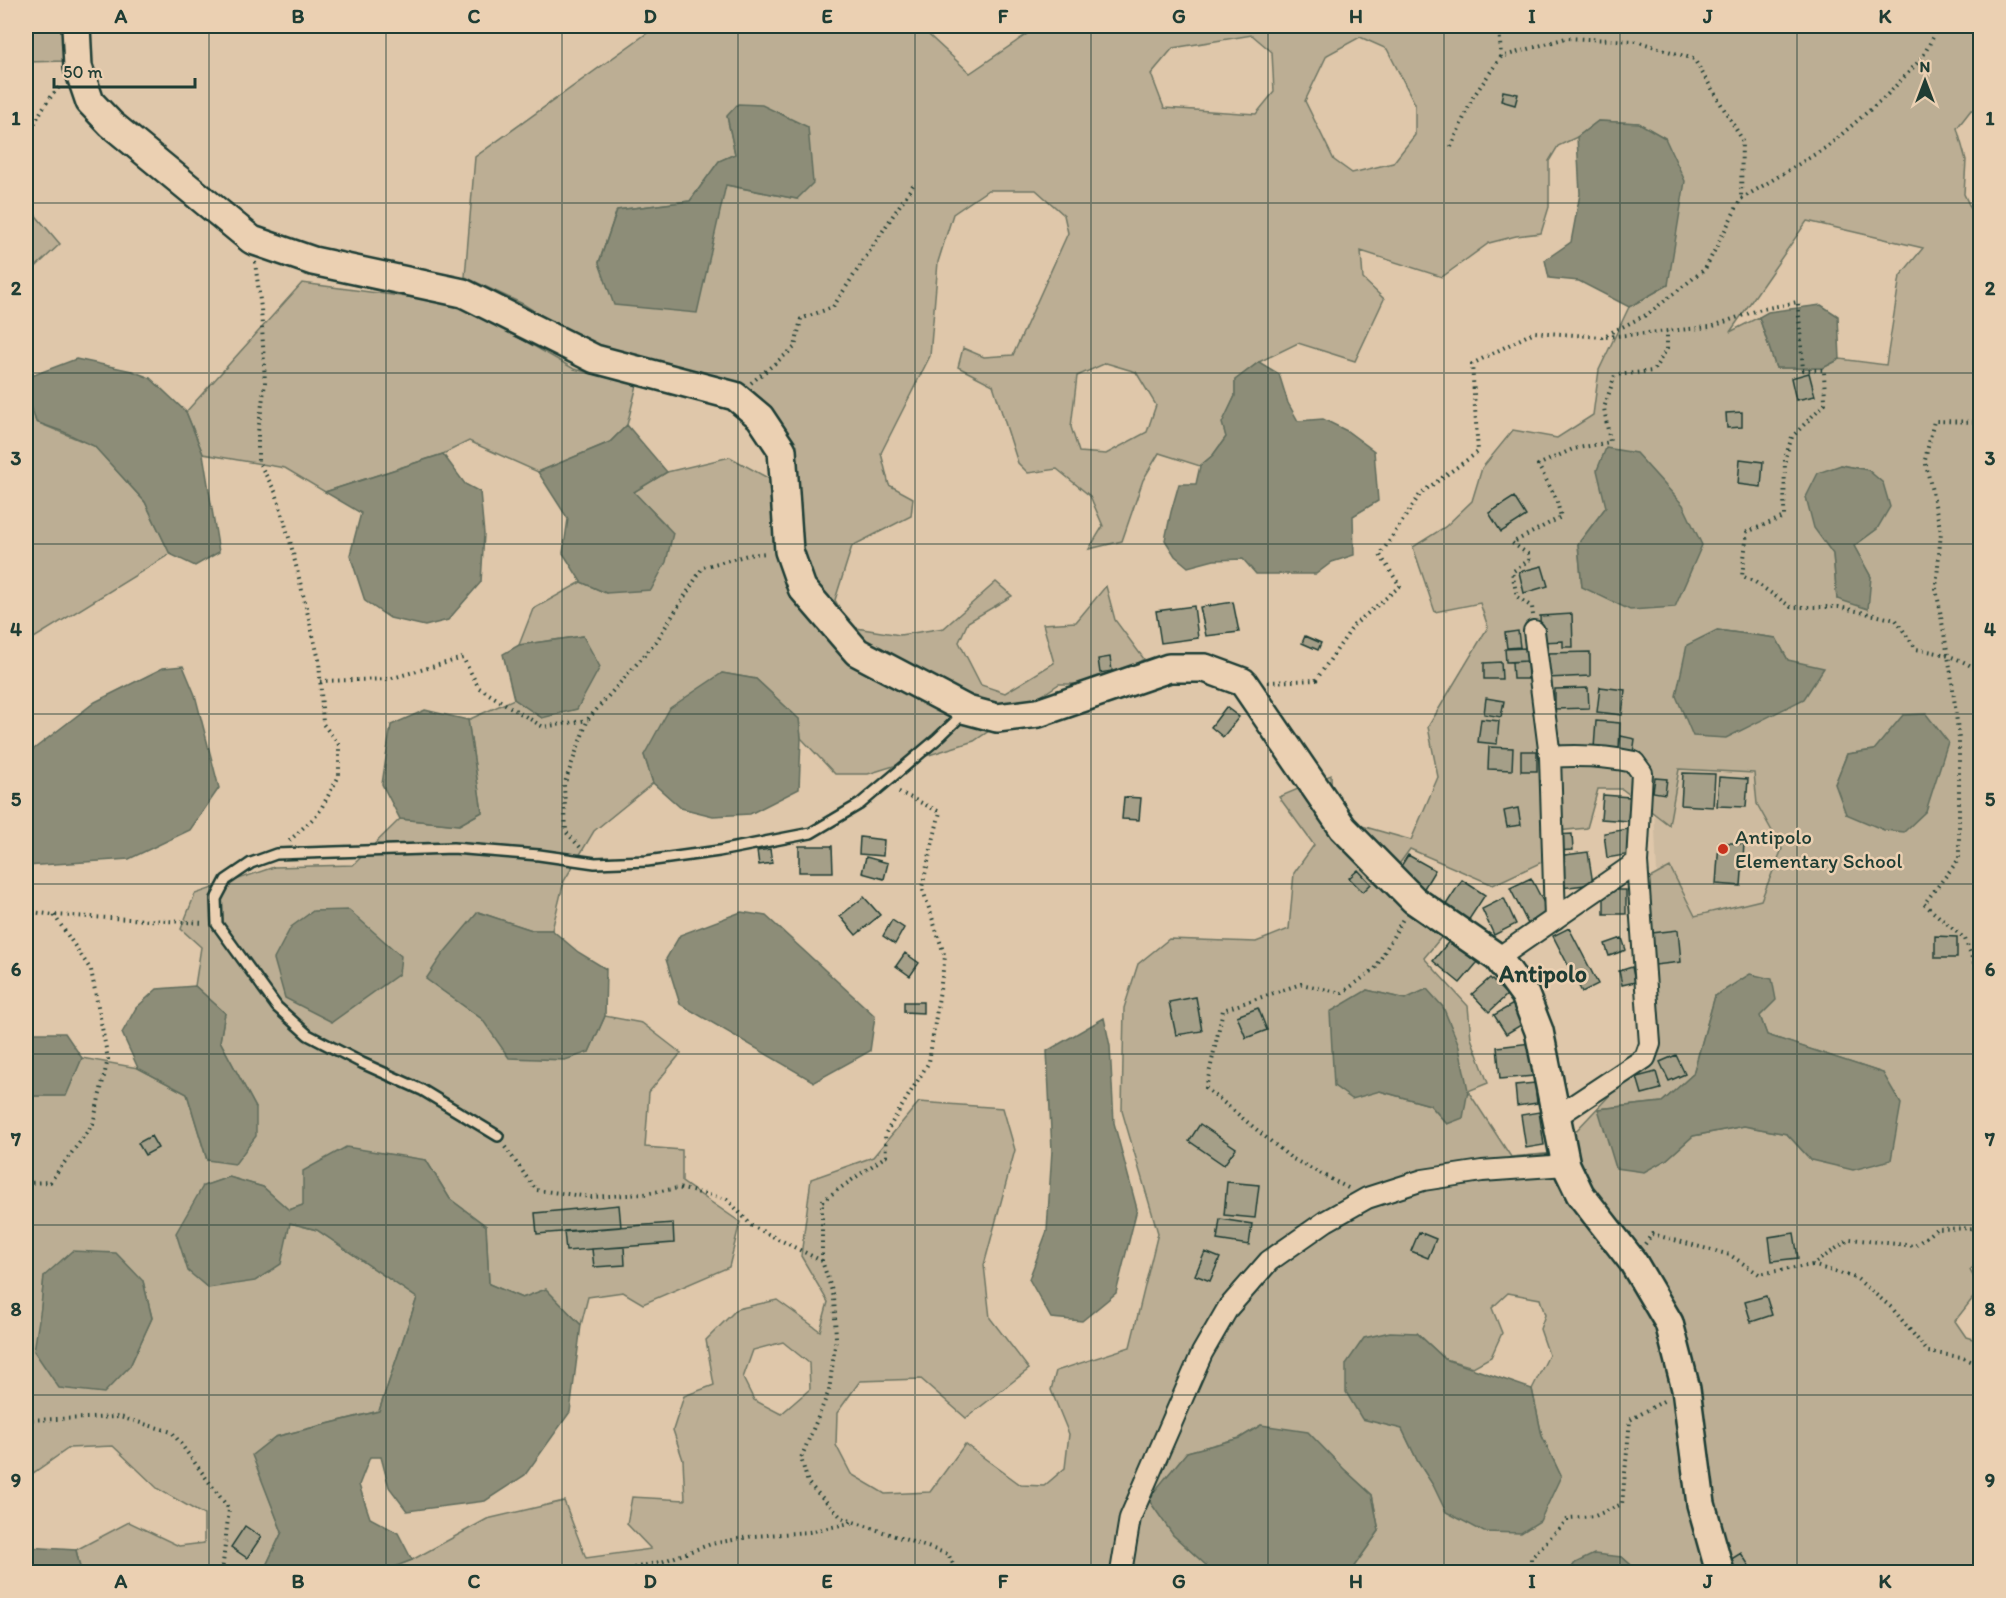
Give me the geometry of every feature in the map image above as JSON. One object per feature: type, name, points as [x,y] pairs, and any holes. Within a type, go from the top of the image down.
[{"type":"street","points":[[76,26],[78,67],[90,102],[111,124],[252,240],[313,261],[463,293],[595,359],[735,396],[760,417],[782,450],[789,551],[802,588],[857,652],[967,710],[997,718],[1038,713],[1169,668],[1205,668],[1244,682],[1343,828],[1414,900],[1498,958],[1525,995],[1539,1031],[1566,1166],[1580,1194],[1633,1262],[1669,1323],[1686,1389],[1701,1504],[1720,1572]]},
{"type":"street","points":[[1534,631],[1550,757],[1555,919]]},
{"type":"street","points":[[1550,757],[1572,755],[1614,758],[1634,762],[1642,773],[1637,862],[1650,1044],[1645,1058],[1556,1117]]},
{"type":"street","points":[[1498,958],[1637,862]]},
{"type":"street","points":[[1120,1572],[1130,1518],[1202,1353],[1228,1308],[1269,1261],[1326,1221],[1367,1198],[1423,1180],[1482,1171],[1566,1166]]},
{"type":"lane","points":[[498,1136],[422,1090],[308,1035],[278,1007],[217,924],[216,899],[226,880],[251,863],[276,854],[453,848],[539,855],[595,863],[647,861],[811,833],[860,804],[938,739],[967,710]]},
{"type":"path","points":[[1451,147],[1473,97],[1501,57],[1499,26]]},
{"type":"path","points":[[1741,200],[1827,147],[1886,96],[1922,58],[1939,26]]},
{"type":"path","points":[[1501,57],[1566,38],[1636,41],[1694,59],[1742,139],[1741,200],[1705,269],[1648,314],[1602,337]]},
{"type":"path","points":[[26,146],[31,130],[48,99],[78,67]]},
{"type":"path","points":[[735,396],[795,347],[801,319],[833,307],[915,182]]},
{"type":"path","points":[[252,240],[261,308],[265,383],[258,432],[258,461],[276,493],[290,541],[319,660],[323,724],[339,745],[339,776],[318,814],[276,854]]},
{"type":"path","points":[[1244,682],[1316,680],[1354,625],[1400,586],[1380,555],[1421,494],[1478,452],[1472,364],[1534,332],[1602,337],[1667,332],[1710,327],[1758,310],[1798,302],[1803,370],[1824,370],[1825,403],[1792,437],[1785,458],[1784,517],[1747,532],[1742,576],[1791,607],[1839,607],[1896,620],[1916,649],[1948,655],[1967,662],[1980,672]]},
{"type":"path","points":[[1534,631],[1532,607],[1517,597],[1512,572],[1529,560],[1528,554],[1512,543],[1561,517],[1556,498],[1538,465],[1574,448],[1610,442],[1604,408],[1616,375],[1653,371],[1667,349],[1667,332]]},
{"type":"path","points":[[1980,422],[1934,421],[1925,460],[1941,532],[1936,588],[1959,739],[1959,859],[1924,904],[1965,939],[1980,975]]},
{"type":"path","points":[[595,863],[566,832],[564,785],[588,719],[656,642],[703,567],[748,555],[789,551]]},
{"type":"path","points":[[320,681],[389,679],[462,658],[479,688],[543,727],[588,719]]},
{"type":"path","points":[[884,784],[940,812],[922,887],[945,957],[929,1062],[885,1134],[886,1156],[822,1201],[822,1261],[834,1297],[836,1338],[829,1390],[801,1458],[808,1483],[843,1518],[948,1554],[957,1572]]},
{"type":"path","points":[[1367,1198],[1291,1158],[1206,1088],[1223,1010],[1301,984],[1342,993],[1375,969],[1414,900]]},
{"type":"path","points":[[26,911],[54,915],[217,924]]},
{"type":"path","points":[[26,1183],[50,1182],[93,1124],[108,1059],[92,970],[54,915]]},
{"type":"path","points":[[498,1136],[536,1190],[591,1197],[644,1194],[678,1188],[727,1198],[752,1226],[822,1261]]},
{"type":"path","points":[[1633,1262],[1652,1234],[1730,1255],[1759,1274],[1812,1265],[1850,1239],[1915,1246],[1936,1228],[1980,1228]]},
{"type":"path","points":[[1812,1265],[1856,1278],[1892,1308],[1928,1352],[1960,1357],[1980,1365]]},
{"type":"path","points":[[1531,1572],[1531,1558],[1569,1518],[1595,1516],[1622,1504],[1630,1420],[1686,1389]]},
{"type":"path","points":[[26,1419],[120,1417],[172,1432],[229,1509],[222,1572]]},
{"type":"path","points":[[616,1572],[664,1561],[711,1544],[754,1536],[810,1532],[856,1522]]},
{"type":"shaded area","points":[[26,26],[63,26],[67,61],[26,62]]},
{"type":"shaded area","points":[[657,26],[919,26],[970,73],[1039,26],[1980,26],[1980,110],[1971,110],[1957,128],[1966,160],[1964,194],[1980,228],[1980,1261],[1970,1270],[1980,1289],[1955,1321],[1966,1337],[1980,1341],[1980,1572],[1639,1572],[1622,1557],[1575,1563],[1569,1572],[1350,1572],[1379,1531],[1372,1495],[1345,1470],[1261,1425],[1240,1438],[1187,1452],[1173,1535],[1206,1565],[1207,1572],[388,1572],[391,1568],[412,1560],[487,1519],[564,1501],[586,1558],[651,1549],[627,1524],[632,1497],[685,1500],[683,1460],[673,1430],[684,1396],[714,1385],[706,1340],[737,1309],[777,1300],[820,1331],[828,1302],[801,1256],[811,1179],[873,1157],[919,1102],[1003,1108],[1015,1150],[984,1265],[990,1318],[1029,1369],[966,1418],[921,1379],[860,1381],[837,1413],[836,1445],[851,1474],[885,1494],[930,1492],[965,1444],[1021,1485],[1044,1486],[1065,1468],[1069,1434],[1051,1390],[1056,1371],[1130,1347],[1158,1233],[1122,1111],[1124,1008],[1138,964],[1169,939],[1256,942],[1289,929],[1294,873],[1314,845],[1279,797],[1331,775],[1332,802],[1348,822],[1411,840],[1438,777],[1428,727],[1488,627],[1480,603],[1435,612],[1413,547],[1445,527],[1472,501],[1482,468],[1513,430],[1557,438],[1593,415],[1599,370],[1629,307],[1668,285],[1665,138],[1638,123],[1598,121],[1577,137],[1558,146],[1549,161],[1549,207],[1541,233],[1489,243],[1442,277],[1361,251],[1363,279],[1384,299],[1355,361],[1298,343],[1259,362],[1235,380],[1235,396],[1223,423],[1226,437],[1213,455],[1200,466],[1159,453],[1143,480],[1122,541],[1089,549],[1103,526],[1090,496],[1057,469],[1028,473],[1018,463],[993,385],[958,367],[963,348],[984,357],[1013,355],[1068,233],[1064,215],[1036,190],[988,190],[953,214],[938,262],[930,356],[881,453],[889,485],[913,498],[911,516],[852,546],[835,600],[850,627],[900,635],[944,628],[996,582],[1012,596],[968,622],[959,642],[981,685],[1005,693],[1054,663],[1043,624],[1076,622],[1106,586],[1115,620],[1144,659],[1102,684],[1059,684],[974,741],[868,774],[835,774],[801,738],[799,719],[756,679],[722,673],[644,755],[653,783],[594,831],[564,881],[552,930],[532,930],[478,912],[427,979],[482,1019],[589,1052],[605,1016],[642,1023],[681,1053],[649,1092],[645,1147],[682,1150],[682,1182],[740,1222],[729,1267],[643,1304],[623,1292],[588,1297],[581,1325],[546,1289],[522,1298],[489,1284],[486,1226],[450,1199],[426,1160],[289,1210],[263,1187],[229,1177],[203,1186],[290,1223],[317,1230],[417,1298],[379,1411],[275,1437],[253,1455],[282,1532],[263,1572],[81,1572],[76,1550],[129,1522],[179,1546],[204,1543],[204,1515],[158,1489],[113,1446],[69,1448],[26,1478],[26,1096],[65,1096],[82,1058],[138,1068],[187,1094],[207,1160],[256,1108],[220,1041],[225,1013],[195,986],[201,947],[181,929],[195,894],[274,867],[353,865],[400,819],[459,825],[482,812],[468,720],[514,699],[542,718],[583,636],[519,645],[533,609],[581,582],[606,593],[666,525],[633,492],[667,472],[730,457],[773,481],[799,477],[788,440],[771,409],[719,381],[605,356],[523,304],[465,277],[475,157]],"holes":[[[1252,35],[1272,52],[1274,92],[1256,114],[1164,108],[1151,74],[1173,48]],[[1360,37],[1387,49],[1415,104],[1415,135],[1393,163],[1352,173],[1334,160],[1305,101],[1327,55]],[[727,116],[797,199],[726,185],[599,262],[617,210],[690,201],[719,161],[735,154]],[[1807,221],[1923,248],[1900,276],[1886,365],[1840,359],[1823,368],[1776,368],[1759,317],[1730,332]],[[1106,363],[1136,372],[1156,405],[1147,432],[1106,454],[1079,452],[1071,427],[1077,376]],[[1841,465],[1868,470],[1877,529],[1854,546],[1871,577],[1837,599],[1833,554]],[[1606,507],[1582,587],[1578,544]],[[1717,630],[1776,638],[1788,660]],[[1874,750],[1835,784],[1847,754]],[[1679,769],[1754,773],[1757,804],[1782,849],[1761,900],[1695,916],[1670,867],[1648,879],[1654,998],[1661,1041],[1555,1153],[1511,1157],[1468,1091],[1488,1083],[1471,1038],[1468,1006],[1424,958],[1443,935],[1384,885],[1410,849],[1493,885],[1544,861],[1547,832],[1587,828],[1598,789],[1622,789],[1669,825]],[[1367,990],[1405,999],[1447,1124],[1430,1105],[1379,1091]],[[1715,996],[1760,1016],[1767,1035],[1883,1073],[1811,1160],[1787,1134],[1744,1126],[1693,1136],[1666,1160],[1598,1109],[1662,1102],[1693,1074]],[[44,1276],[143,1281],[152,1318],[130,1366],[41,1307]],[[1508,1293],[1540,1299],[1545,1315],[1540,1329],[1549,1355],[1532,1389],[1542,1436],[1561,1476],[1433,1485],[1418,1462],[1402,1429],[1417,1333],[1445,1359],[1473,1367],[1491,1357],[1502,1333],[1492,1308]],[[783,1342],[809,1363],[810,1389],[781,1414],[754,1400],[743,1378],[753,1350]]]},
{"type":"shaded area","points":[[738,104],[762,105],[808,127],[813,183],[797,199],[726,185],[697,313],[614,305],[599,263],[617,210],[690,201],[719,161],[735,154],[727,116]]},
{"type":"shaded area","points":[[1598,121],[1639,123],[1665,138],[1685,181],[1668,285],[1629,307],[1579,281],[1549,278],[1545,260],[1571,242],[1580,194],[1577,137]]},
{"type":"shaded area","points":[[26,204],[60,244],[26,276]]},
{"type":"shaded area","points":[[302,283],[460,304],[574,369],[637,385],[627,425],[610,442],[538,472],[469,441],[443,454],[325,492],[285,468],[203,454],[186,412]]},
{"type":"shaded area","points":[[1821,305],[1838,316],[1840,359],[1823,368],[1776,368],[1759,317],[1768,312]]},
{"type":"shaded area","points":[[76,359],[132,371],[150,378],[186,412],[203,454],[219,552],[195,566],[170,554],[145,502],[94,446],[36,422],[26,389],[26,378]]},
{"type":"shaded area","points":[[1259,362],[1279,374],[1288,403],[1298,421],[1323,419],[1347,431],[1374,451],[1378,501],[1353,516],[1354,555],[1332,562],[1316,574],[1256,574],[1243,559],[1214,560],[1188,567],[1175,556],[1165,540],[1179,484],[1196,484],[1200,466],[1213,455],[1226,437],[1222,423],[1235,396],[1235,380]]},
{"type":"shaded area","points":[[26,389],[36,422],[94,446],[145,502],[170,554],[26,643]]},
{"type":"shaded area","points":[[627,425],[667,472],[634,492],[673,533],[666,562],[651,590],[606,593],[581,582],[563,553],[568,519],[538,472],[610,442]]},
{"type":"shaded area","points":[[1606,448],[1636,453],[1683,505],[1702,545],[1675,607],[1630,610],[1582,587],[1578,544],[1606,507],[1597,470]]},
{"type":"shaded area","points":[[443,454],[465,484],[480,492],[484,534],[481,582],[448,620],[425,626],[390,618],[365,601],[350,555],[361,513],[325,492]]},
{"type":"shaded area","points":[[1841,465],[1868,470],[1883,483],[1890,507],[1877,529],[1854,546],[1871,577],[1868,609],[1837,599],[1833,554],[1814,528],[1806,497],[1818,473]]},
{"type":"shaded area","points":[[1717,630],[1776,638],[1788,660],[1824,668],[1804,699],[1726,738],[1693,736],[1676,696],[1687,645]]},
{"type":"shaded area","points":[[583,636],[600,667],[577,709],[542,718],[514,699],[503,654],[519,645]]},
{"type":"shaded area","points":[[183,666],[195,695],[219,788],[190,830],[129,859],[26,866],[26,755],[95,702],[163,668]]},
{"type":"shaded area","points":[[722,673],[756,679],[799,719],[801,738],[799,789],[750,814],[713,816],[681,808],[653,783],[644,755],[670,708]]},
{"type":"shaded area","points":[[425,710],[468,720],[482,812],[459,825],[400,819],[382,784],[391,725]]},
{"type":"shaded area","points":[[1926,714],[1948,742],[1926,811],[1904,832],[1884,830],[1846,814],[1835,784],[1847,754],[1874,750],[1903,715]]},
{"type":"shaded area","name":"Antipolo Elementary School","points":[[1786,759],[1793,932],[1660,938],[1652,765]]},
{"type":"shaded area","points":[[349,910],[401,956],[399,974],[332,1022],[285,998],[274,959],[291,927],[313,911]]},
{"type":"shaded area","points":[[478,912],[532,930],[552,930],[578,952],[606,969],[605,1016],[589,1052],[565,1060],[509,1058],[482,1019],[426,979],[442,955]]},
{"type":"shaded area","points":[[741,912],[766,916],[875,1016],[870,1051],[814,1082],[680,1004],[666,959],[680,935]]},
{"type":"shaded area","points":[[1750,974],[1772,979],[1776,1000],[1760,1016],[1767,1035],[1883,1073],[1901,1104],[1891,1160],[1853,1170],[1811,1160],[1787,1134],[1744,1126],[1693,1136],[1666,1160],[1644,1172],[1616,1168],[1598,1109],[1662,1102],[1693,1074],[1715,996]]},
{"type":"shaded area","points":[[195,986],[225,1013],[220,1041],[256,1108],[256,1136],[235,1164],[207,1160],[187,1094],[138,1068],[122,1033],[136,1008],[157,989]]},
{"type":"shaded area","points":[[1427,989],[1443,1007],[1458,1043],[1468,1090],[1463,1118],[1447,1124],[1430,1105],[1380,1091],[1352,1099],[1334,1086],[1330,1012],[1367,990],[1405,999]]},
{"type":"shaded area","points":[[1104,1018],[1110,1046],[1114,1123],[1137,1209],[1116,1293],[1082,1321],[1051,1318],[1029,1279],[1047,1231],[1052,1150],[1047,1051]]},
{"type":"shaded area","points":[[26,1033],[65,1033],[82,1058],[66,1096],[26,1096]]},
{"type":"shaded area","points":[[346,1147],[426,1160],[450,1199],[486,1226],[489,1284],[522,1298],[546,1289],[581,1325],[570,1412],[525,1475],[485,1501],[407,1511],[389,1487],[381,1457],[370,1457],[359,1485],[370,1518],[398,1533],[412,1560],[391,1568],[388,1572],[263,1572],[282,1532],[252,1455],[275,1437],[379,1411],[417,1298],[317,1230],[290,1223],[281,1264],[255,1281],[208,1288],[188,1271],[176,1233],[203,1186],[229,1177],[263,1187],[289,1210],[303,1205],[303,1171]]},
{"type":"shaded area","points":[[72,1251],[116,1253],[143,1281],[152,1318],[130,1366],[104,1393],[59,1388],[34,1351],[44,1276]]},
{"type":"shaded area","points":[[1390,1332],[1417,1333],[1445,1359],[1532,1389],[1542,1436],[1561,1476],[1540,1521],[1521,1533],[1484,1532],[1446,1512],[1402,1429],[1362,1419],[1346,1392],[1346,1364],[1364,1338]]},
{"type":"shaded area","points":[[1261,1425],[1308,1432],[1372,1495],[1379,1531],[1350,1572],[1207,1572],[1206,1565],[1173,1535],[1148,1499],[1187,1452],[1240,1438]]},
{"type":"shaded area","points":[[26,1547],[76,1550],[81,1572],[26,1572]]},
{"type":"shaded area","points":[[1594,1554],[1622,1557],[1639,1572],[1569,1572],[1575,1563]]},
{"type":"building","points":[[1503,91],[1518,94],[1515,105],[1501,101]]},
{"type":"building","points":[[1809,373],[1815,396],[1796,400],[1791,378]]},
{"type":"building","points":[[1742,412],[1742,427],[1727,428],[1726,413]]},
{"type":"building","points":[[1740,459],[1763,462],[1761,487],[1738,484]]},
{"type":"building","points":[[1514,497],[1526,516],[1501,532],[1489,513]]},
{"type":"building","points":[[1542,566],[1548,586],[1524,593],[1519,572]]},
{"type":"building","points":[[1233,602],[1239,632],[1206,636],[1200,607]]},
{"type":"building","points":[[1194,606],[1198,638],[1161,643],[1156,611]]},
{"type":"building","points":[[1572,614],[1573,647],[1563,647],[1563,641],[1541,642],[1540,616]]},
{"type":"building","points":[[1518,631],[1520,647],[1507,648],[1505,633]]},
{"type":"building","points":[[1305,636],[1321,643],[1318,650],[1302,643]]},
{"type":"building","points":[[1526,648],[1527,661],[1506,662],[1505,649]]},
{"type":"building","points":[[1590,652],[1590,676],[1547,678],[1546,653]]},
{"type":"building","points":[[1110,657],[1112,671],[1100,673],[1098,659]]},
{"type":"building","points":[[1527,661],[1528,679],[1513,679],[1512,662]]},
{"type":"building","points":[[1501,662],[1502,679],[1484,679],[1484,663]]},
{"type":"building","points":[[1600,687],[1625,690],[1622,715],[1597,712]]},
{"type":"building","points":[[1588,688],[1589,708],[1555,709],[1555,689]]},
{"type":"building","points":[[1486,698],[1504,701],[1501,717],[1484,714]]},
{"type":"building","points":[[1226,707],[1239,717],[1223,737],[1211,727]]},
{"type":"building","points":[[1481,719],[1499,721],[1497,744],[1478,742]]},
{"type":"building","points":[[1596,721],[1620,723],[1619,750],[1594,748]]},
{"type":"building","points":[[1621,736],[1635,739],[1633,753],[1619,750]]},
{"type":"building","points":[[1489,747],[1513,748],[1512,770],[1488,769]]},
{"type":"building","points":[[1521,751],[1537,751],[1537,771],[1521,771]]},
{"type":"building","points":[[1683,773],[1715,774],[1713,807],[1681,805]]},
{"type":"building","points":[[1719,777],[1748,779],[1746,807],[1717,806]]},
{"type":"building","points":[[1655,778],[1667,779],[1665,794],[1653,792]]},
{"type":"building","points":[[1603,795],[1630,797],[1628,821],[1601,819]]},
{"type":"building","points":[[1124,797],[1141,798],[1139,820],[1122,819]]},
{"type":"building","points":[[1518,808],[1521,825],[1507,827],[1504,811]]},
{"type":"building","points":[[1628,829],[1631,854],[1607,858],[1604,833]]},
{"type":"building","points":[[1572,834],[1573,850],[1557,851],[1556,835]]},
{"type":"building","points":[[860,837],[884,840],[883,856],[859,854]]},
{"type":"building","points":[[1719,842],[1744,844],[1741,886],[1716,884]]},
{"type":"building","points":[[799,846],[832,846],[833,872],[799,872]]},
{"type":"building","points":[[770,849],[772,863],[759,865],[757,851]]},
{"type":"building","points":[[1588,852],[1593,884],[1561,888],[1557,856]]},
{"type":"building","points":[[1408,855],[1435,870],[1423,890],[1396,874]]},
{"type":"building","points":[[866,857],[888,863],[884,879],[862,873]]},
{"type":"building","points":[[1358,870],[1371,884],[1363,892],[1349,878]]},
{"type":"building","points":[[1531,878],[1549,913],[1528,924],[1510,888]]},
{"type":"building","points":[[1462,880],[1485,895],[1468,921],[1445,906]]},
{"type":"building","points":[[1604,890],[1626,890],[1626,914],[1604,914]]},
{"type":"building","points":[[864,897],[880,915],[856,935],[840,916]]},
{"type":"building","points":[[1504,898],[1516,924],[1494,935],[1482,909]]},
{"type":"building","points":[[892,920],[904,928],[895,944],[883,936]]},
{"type":"building","points":[[1569,928],[1598,984],[1582,992],[1553,936]]},
{"type":"building","points":[[1678,930],[1681,962],[1655,965],[1652,933]]},
{"type":"building","points":[[1935,936],[1957,937],[1957,958],[1935,958]]},
{"type":"building","points":[[1622,938],[1626,950],[1609,956],[1605,944]]},
{"type":"building","points":[[1450,940],[1477,963],[1460,983],[1433,961]]},
{"type":"building","points":[[905,953],[919,963],[910,976],[896,966]]},
{"type":"building","points":[[1632,967],[1635,982],[1622,985],[1619,971]]},
{"type":"building","points":[[1490,978],[1507,995],[1489,1012],[1472,994]]},
{"type":"building","points":[[1196,997],[1202,1031],[1176,1035],[1169,1002]]},
{"type":"building","points":[[904,1002],[923,1002],[923,1013],[904,1012]]},
{"type":"building","points":[[1515,1003],[1526,1022],[1506,1034],[1494,1015]]},
{"type":"building","points":[[1258,1008],[1267,1030],[1246,1038],[1237,1016]]},
{"type":"building","points":[[1531,1043],[1534,1076],[1500,1079],[1497,1047]]},
{"type":"building","points":[[1676,1055],[1685,1074],[1669,1081],[1660,1062]]},
{"type":"building","points":[[1656,1072],[1661,1089],[1642,1094],[1637,1077]]},
{"type":"building","points":[[1535,1083],[1537,1103],[1517,1106],[1515,1085]]},
{"type":"building","points":[[1539,1112],[1544,1145],[1526,1148],[1521,1115]]},
{"type":"building","points":[[1200,1124],[1236,1148],[1224,1165],[1189,1141]]},
{"type":"building","points":[[151,1136],[158,1148],[145,1155],[138,1143]]},
{"type":"building","points":[[1227,1182],[1259,1185],[1255,1218],[1224,1215]]},
{"type":"building","points":[[619,1205],[621,1227],[537,1234],[535,1213]]},
{"type":"building","points":[[1220,1219],[1252,1224],[1249,1245],[1217,1240]]},
{"type":"building","points":[[673,1223],[674,1243],[566,1251],[564,1231]]},
{"type":"building","points":[[1419,1232],[1436,1239],[1428,1258],[1411,1251]]},
{"type":"building","points":[[1794,1233],[1798,1258],[1772,1261],[1769,1237]]},
{"type":"building","points":[[624,1247],[625,1265],[594,1267],[592,1249]]},
{"type":"building","points":[[1205,1252],[1220,1258],[1210,1281],[1195,1275]]},
{"type":"building","points":[[1766,1296],[1772,1315],[1751,1322],[1745,1302]]},
{"type":"building","points":[[245,1526],[261,1537],[247,1558],[231,1547]]},
{"type":"building","points":[[1741,1553],[1753,1572],[1731,1572],[1725,1563]]},
{"type":"place","name":"Antipolo Elementary School","points":[[1723,849]]},
{"type":"district","name":"Antipolo","points":[[1543,974]]}]
